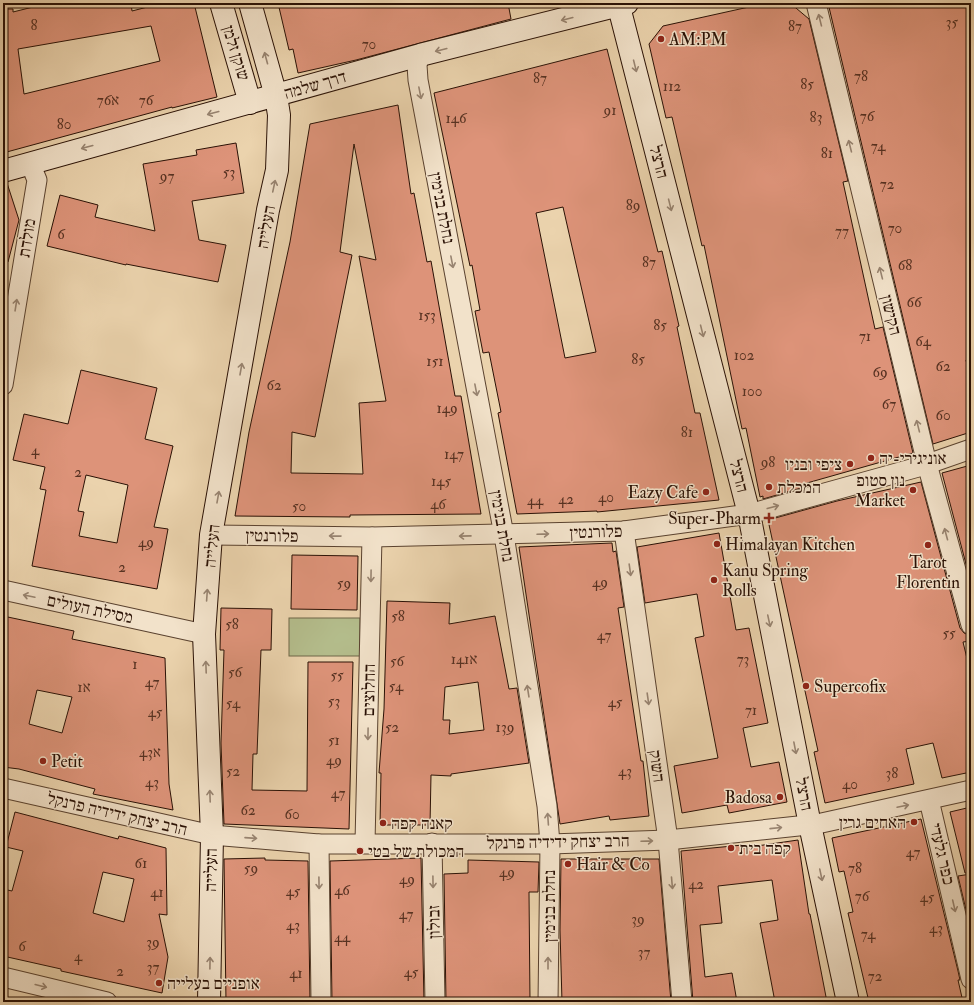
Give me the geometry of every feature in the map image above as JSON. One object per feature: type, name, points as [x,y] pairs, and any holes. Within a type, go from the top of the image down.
[{"type":"street","name":"שוקן זלמן","points":[[221,3],[250,103]]},
{"type":"street","name":"שוקן זלמן","points":[[250,3],[276,96]]},
{"type":"street","name":"הקישון","points":[[816,3],[927,464],[971,626]]},
{"type":"street","name":"דרך שלמה","points":[[3,170],[276,96],[420,55],[619,4]]},
{"type":"street","name":"הרצל","points":[[619,4],[749,514],[810,825],[848,1002]]},
{"type":"street","name":"נחלת בנימין","points":[[420,55],[417,64],[418,80],[504,535],[547,806],[550,844],[548,1002]]},
{"type":"street","name":"העלייה","points":[[209,1002],[212,835],[204,634],[211,535],[267,218],[277,170],[279,115],[276,96]]},
{"type":"street","name":"מולדת","points":[[3,385],[36,180],[30,163]]},
{"type":"street","name":"פלורנטין","points":[[211,535],[372,537],[624,531],[749,514],[927,464],[971,450]]},
{"type":"street","name":"השוק","points":[[624,531],[668,840],[682,1002]]},
{"type":"street","name":"החלוצים","points":[[365,843],[372,537]]},
{"type":"street","name":"מסילת העולים","points":[[3,590],[204,634]]},
{"type":"street","name":"הרב יצחק ידידיה פרנקל","points":[[3,788],[212,835],[318,844],[432,842],[550,844],[668,840],[810,825],[971,790]]},
{"type":"street","name":"כפר גלעדי","points":[[929,800],[971,979]]},
{"type":"street","name":"זבולון","points":[[432,842],[435,1002]]},
{"type":"street","points":[[318,844],[321,1002]]},
{"type":"street","points":[[3,977],[107,1002]]},
{"type":"green space","points":[[289,618],[360,618],[360,656],[289,656]]},
{"type":"building","points":[[49,3],[131,3],[132,11],[163,3],[194,3],[217,97],[172,107],[3,153],[3,9],[13,9],[13,12]],"holes":[[[151,26],[160,61],[24,94],[18,49]]]},
{"type":"building","points":[[278,3],[508,3],[511,19],[356,60],[298,73],[293,49],[289,50]]},
{"type":"building","points":[[767,3],[790,3],[809,19],[848,181],[843,182],[875,329],[883,327],[913,453],[807,483],[808,486],[763,499],[763,496],[760,497],[746,428],[742,429],[704,245],[702,246],[672,117],[666,118],[649,44],[663,26]]},
{"type":"building","points":[[828,3],[971,3],[971,359],[966,360],[971,383],[971,432],[933,444]]},
{"type":"building","points":[[607,49],[658,252],[662,251],[679,326],[677,327],[695,413],[700,413],[719,500],[597,512],[517,514],[498,413],[501,412],[489,352],[483,353],[475,311],[480,310],[472,265],[470,266],[434,93]],"holes":[[[563,207],[596,352],[565,358],[536,213]]]},
{"type":"building","points":[[398,105],[411,194],[414,193],[427,262],[431,261],[455,396],[461,396],[481,514],[350,515],[350,517],[235,516],[249,432],[290,242],[310,124]],"holes":[[[354,144],[376,260],[359,256],[386,401],[359,403],[363,474],[291,473],[292,432],[315,437],[352,255],[340,252]]]},
{"type":"building","points":[[236,143],[244,193],[192,201],[199,240],[226,245],[218,282],[126,265],[47,246],[60,195],[98,205],[95,217],[155,231],[143,164],[197,155],[196,150]]},
{"type":"building","points":[[3,183],[7,183],[19,220],[8,262],[3,261]]},
{"type":"building","points":[[81,370],[157,388],[145,439],[173,446],[154,527],[168,529],[157,589],[32,566],[46,490],[40,489],[45,467],[13,460],[24,414],[68,424]],"holes":[[[86,475],[128,485],[117,543],[79,536],[84,512],[78,511]]]},
{"type":"building","points":[[971,465],[971,583],[942,473]]},
{"type":"building","points":[[921,482],[960,628],[964,633],[971,636],[971,641],[963,642],[971,675],[971,772],[942,778],[933,743],[906,749],[914,784],[825,803],[814,752],[818,751],[768,520],[837,501]]},
{"type":"building","points":[[719,533],[736,630],[749,628],[768,723],[743,728],[751,767],[779,762],[787,802],[729,813],[727,805],[682,813],[674,766],[718,758],[695,638],[704,636],[697,594],[645,603],[637,547]]},
{"type":"building","points":[[612,543],[613,552],[616,551],[624,607],[618,608],[641,761],[643,761],[649,816],[610,820],[609,816],[560,824],[519,547]]},
{"type":"building","points":[[292,555],[358,556],[357,610],[291,609]]},
{"type":"building","points":[[387,601],[450,603],[449,624],[495,616],[509,689],[517,688],[529,763],[451,774],[451,776],[431,775],[430,825],[380,825],[381,773],[379,773],[384,709]],"holes":[[[478,682],[484,730],[449,734],[450,720],[443,720],[445,687]]]},
{"type":"building","points":[[221,608],[272,609],[271,650],[261,650],[257,754],[253,754],[252,790],[307,791],[308,662],[353,662],[349,829],[224,824],[221,743],[224,650],[220,650]]},
{"type":"building","points":[[3,616],[74,631],[72,639],[165,658],[169,784],[173,810],[93,794],[95,789],[19,769],[3,767]],"holes":[[[37,690],[72,697],[62,733],[29,724]]]},
{"type":"building","points":[[971,807],[971,873],[965,873],[950,812]]},
{"type":"building","points":[[15,812],[118,839],[119,836],[166,848],[167,915],[159,914],[168,957],[162,993],[61,971],[61,969],[3,956],[3,889],[12,891],[23,851],[6,847]],"holes":[[[103,872],[134,879],[124,922],[93,913]]]},
{"type":"building","points":[[921,819],[958,971],[960,980],[958,980],[963,1002],[869,1002],[848,913],[853,912],[844,871],[839,872],[832,838]]},
{"type":"building","points":[[798,840],[809,914],[827,1002],[775,1002],[760,923],[778,920],[772,880],[718,886],[722,923],[700,925],[705,977],[732,973],[737,1002],[693,1002],[681,851],[743,845],[743,848]]},
{"type":"building","points":[[265,858],[265,860],[308,861],[310,1002],[226,1002],[224,859]]},
{"type":"building","points":[[421,858],[424,1002],[332,1002],[330,861]]},
{"type":"building","points":[[561,859],[659,859],[671,1002],[562,1002],[560,930]]},
{"type":"building","points":[[468,860],[539,862],[538,892],[529,892],[530,1002],[446,1002],[444,874],[468,873]]},
{"type":"building","points":[[971,874],[971,931],[958,876]]},
{"type":"place","name":"AM:PM","points":[[661,39]]},
{"type":"place","name":"אוניגירי-יה","points":[[871,458]]},
{"type":"place","name":"ציפי ובניו","points":[[850,464]]},
{"type":"place","name":"המכלת","points":[[769,487]]},
{"type":"place","name":"נון סטופ Market","points":[[913,490]]},
{"type":"place","name":"Eazy Cafe","points":[[706,492]]},
{"type":"place","name":"Super-Pharm","points":[[769,518]]},
{"type":"place","name":"Himalayan Kitchen","points":[[717,544]]},
{"type":"place","name":"Tarot Florentin","points":[[928,545]]},
{"type":"place","name":"Kanu Spring Rolls","points":[[714,580]]},
{"type":"place","name":"Supercofix","points":[[806,686]]},
{"type":"place","name":"Petit","points":[[43,761]]},
{"type":"place","name":"Badosa","points":[[780,797]]},
{"type":"place","name":"האחים גרין","points":[[914,822]]},
{"type":"place","name":"קאנה קפה","points":[[383,823]]},
{"type":"place","name":"קפה בית","points":[[731,848]]},
{"type":"place","name":"המכולת של בטי","points":[[360,851]]},
{"type":"place","name":"Hair & Co","points":[[568,864]]},
{"type":"place","name":"אופניים בעלייה","points":[[159,983]]}]
